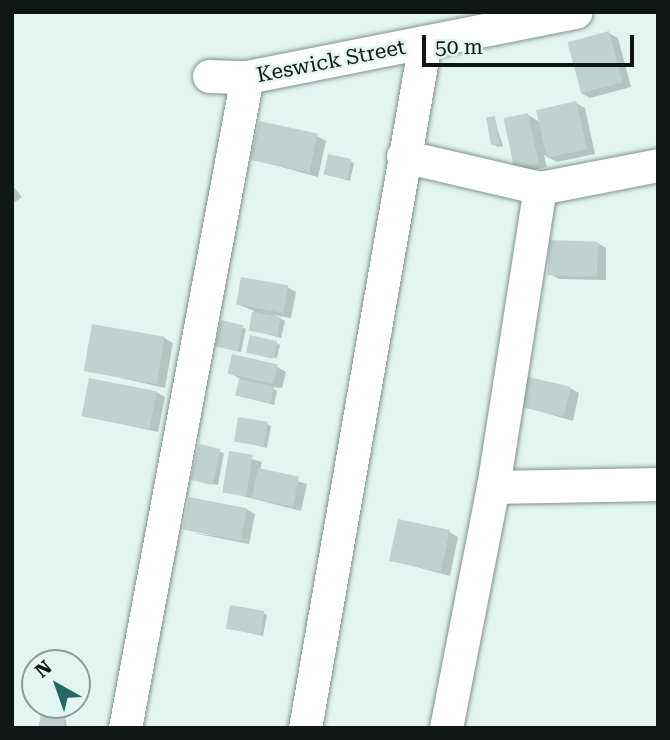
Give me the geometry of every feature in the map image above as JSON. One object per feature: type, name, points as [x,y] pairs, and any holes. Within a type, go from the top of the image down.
[{"type":"street","name":"Keswick Street","points":[[209,76],[247,77],[576,12]]},
{"type":"street","points":[[305,728],[425,42]]},
{"type":"street","points":[[125,728],[247,77]]},
{"type":"street","points":[[403,156],[540,188],[658,165]]},
{"type":"street","points":[[446,728],[493,487],[540,188]]},
{"type":"street","points":[[493,487],[658,484]]},
{"type":"building","points":[[609,31],[623,82],[581,93],[567,42]]},
{"type":"building","points":[[576,101],[587,149],[547,158],[536,110]]},
{"type":"building","points":[[528,113],[539,163],[514,168],[504,118]]},
{"type":"building","points":[[495,116],[500,144],[491,145],[486,118]]},
{"type":"building","points":[[259,121],[318,133],[309,173],[251,160]]},
{"type":"building","points":[[328,154],[351,159],[347,180],[324,175]]},
{"type":"building","points":[[549,240],[598,242],[597,277],[548,275]]},
{"type":"building","points":[[241,277],[288,285],[283,313],[236,305]]},
{"type":"building","points":[[252,312],[281,317],[277,336],[249,331]]},
{"type":"building","points":[[221,320],[243,325],[237,351],[215,346]]},
{"type":"building","points":[[92,324],[165,337],[157,384],[84,371]]},
{"type":"building","points":[[250,335],[277,341],[273,359],[246,353]]},
{"type":"building","points":[[232,354],[278,365],[273,384],[228,373]]},
{"type":"building","points":[[520,375],[571,387],[564,417],[513,405]]},
{"type":"building","points":[[89,378],[157,391],[149,429],[82,416]]},
{"type":"building","points":[[239,379],[274,387],[270,404],[235,396]]},
{"type":"building","points":[[238,417],[268,422],[264,446],[234,442]]},
{"type":"building","points":[[199,444],[220,449],[212,485],[191,480]]},
{"type":"building","points":[[229,451],[253,455],[246,496],[222,492]]},
{"type":"building","points":[[258,468],[299,477],[293,507],[252,498]]},
{"type":"building","points":[[189,497],[247,508],[241,541],[183,529]]},
{"type":"building","points":[[398,519],[450,530],[441,572],[389,561]]},
{"type":"building","points":[[230,605],[264,611],[260,635],[226,629]]},
{"type":"building","points":[[40,719],[65,719],[63,728],[38,728]]}]
